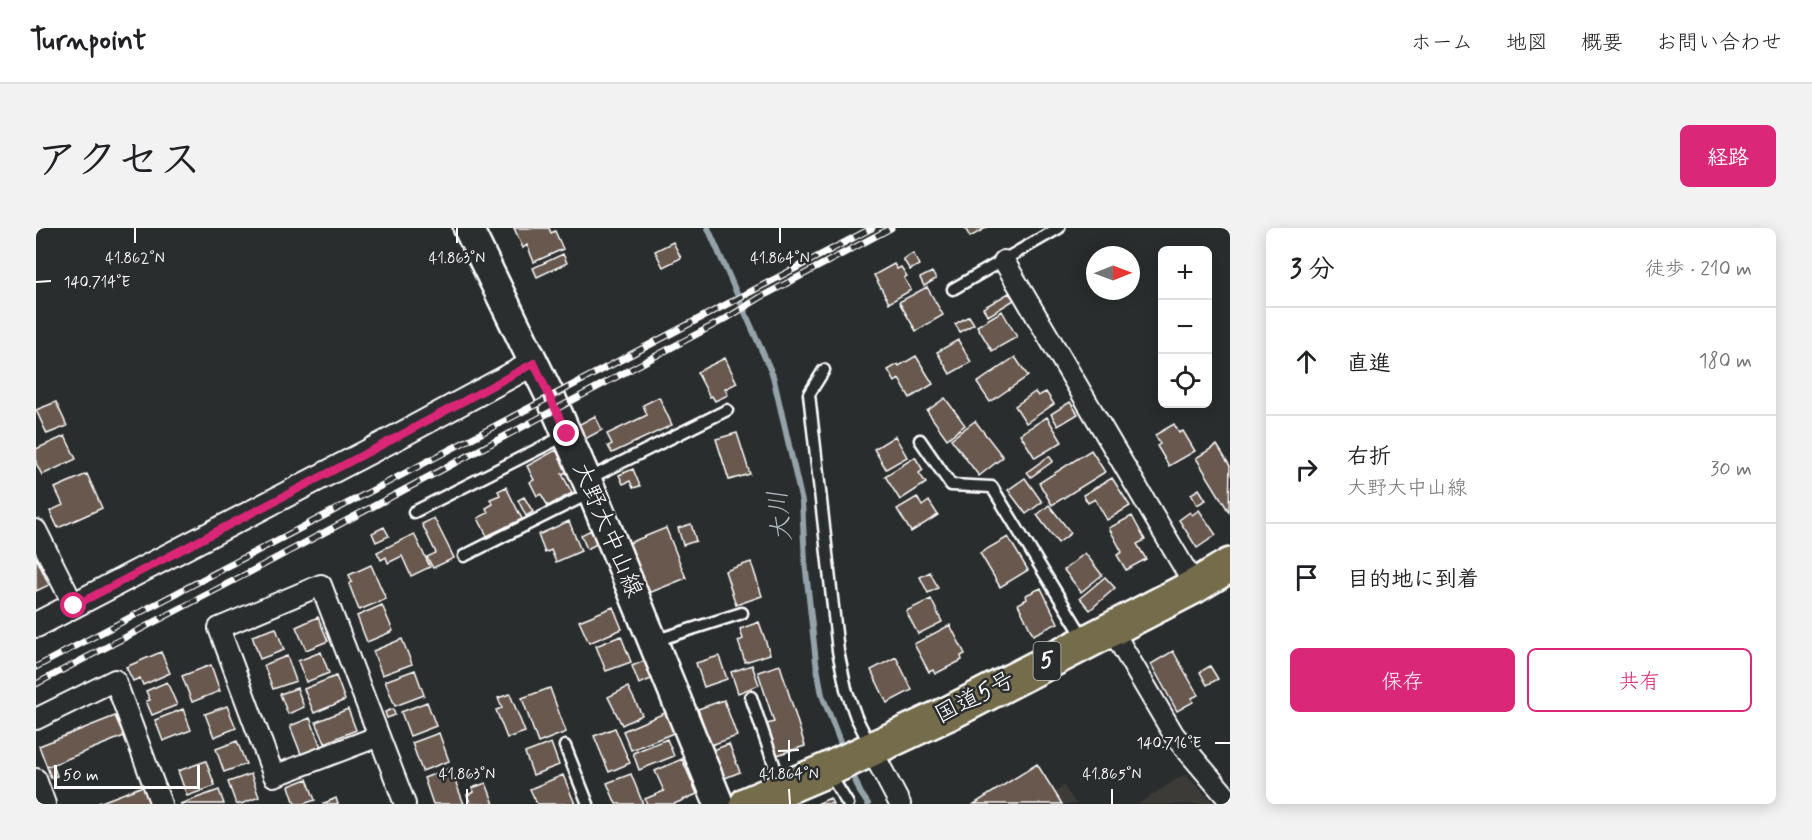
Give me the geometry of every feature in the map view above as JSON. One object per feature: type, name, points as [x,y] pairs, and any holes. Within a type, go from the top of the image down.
[{"type":"highway","name":"国道5号","points":[[747,804],[849,760],[952,711],[1195,586],[1230,565]]},
{"type":"main road","name":"大野大中山線","points":[[468,228],[567,434],[719,804]]},
{"type":"street","points":[[1004,261],[1195,586]]},
{"type":"street","points":[[36,625],[389,442],[534,363]]},
{"type":"street","points":[[36,530],[74,606]]},
{"type":"street","points":[[379,736],[274,776],[219,628],[321,585],[379,736],[405,804]]},
{"type":"street","points":[[1098,635],[1174,735],[1230,801]]},
{"type":"street","points":[[36,719],[115,680],[161,804]]},
{"type":"street","points":[[849,760],[900,804]]},
{"type":"street","points":[[36,780],[45,804]]},
{"type":"lane","points":[[953,289],[1059,228]]},
{"type":"lane","points":[[824,370],[809,394],[838,651],[846,689],[856,717],[849,760],[848,804]]},
{"type":"lane","points":[[464,556],[727,410]]},
{"type":"lane","points":[[414,512],[567,434]]},
{"type":"lane","points":[[920,440],[951,485],[992,487],[1098,635]]},
{"type":"lane","points":[[653,641],[742,613]]},
{"type":"lane","points":[[751,697],[782,789]]},
{"type":"lane","points":[[565,746],[588,804]]},
{"type":"shaded area","points":[[1185,774],[1215,804],[1138,804]]},
{"type":"shaded area","points":[[1064,786],[1076,804],[1037,804]]},
{"type":"building","points":[[514,228],[549,228],[551,233],[555,231],[563,249],[534,262],[527,245],[523,248]]},
{"type":"building","points":[[965,228],[986,228],[970,237]]},
{"type":"building","points":[[673,242],[681,258],[663,267],[655,251]]},
{"type":"building","points":[[913,253],[919,265],[910,270],[903,259]]},
{"type":"building","points":[[563,254],[567,263],[537,277],[533,268]]},
{"type":"building","points":[[894,264],[897,269],[901,267],[907,276],[904,278],[911,290],[889,303],[874,275]]},
{"type":"building","points":[[932,272],[936,279],[924,286],[920,278]]},
{"type":"building","points":[[927,287],[943,315],[916,331],[899,302]]},
{"type":"building","points":[[1009,293],[1014,300],[988,316],[983,308]]},
{"type":"building","points":[[1002,311],[1017,337],[992,351],[977,326]]},
{"type":"building","points":[[969,316],[974,324],[960,332],[955,324]]},
{"type":"building","points":[[958,340],[971,362],[950,374],[937,352]]},
{"type":"building","points":[[916,356],[933,384],[910,398],[899,379],[895,382],[888,370]]},
{"type":"building","points":[[1015,357],[1028,376],[990,402],[977,383]]},
{"type":"building","points":[[725,358],[737,383],[725,389],[728,395],[715,401],[712,396],[710,397],[697,372]]},
{"type":"building","points":[[1035,392],[1038,396],[1046,392],[1054,404],[1026,423],[1015,406]]},
{"type":"building","points":[[659,397],[672,425],[612,453],[608,446],[612,444],[607,434],[647,415],[643,405]]},
{"type":"building","points":[[945,398],[965,425],[947,439],[927,411]]},
{"type":"building","points":[[56,402],[67,426],[47,434],[36,410]]},
{"type":"building","points":[[1070,402],[1078,414],[1058,426],[1051,414]]},
{"type":"building","points":[[595,416],[602,430],[585,439],[578,425]]},
{"type":"building","points":[[1047,417],[1062,442],[1035,458],[1020,434]]},
{"type":"building","points":[[975,421],[1003,457],[979,476],[951,439]]},
{"type":"building","points":[[1174,424],[1179,433],[1183,431],[1195,451],[1169,466],[1157,446],[1160,444],[1155,435]]},
{"type":"building","points":[[737,433],[750,474],[729,480],[716,439]]},
{"type":"building","points":[[65,436],[76,459],[42,475],[36,463],[36,449]]},
{"type":"building","points":[[895,436],[907,457],[886,469],[874,449]]},
{"type":"building","points":[[1217,445],[1230,466],[1229,512],[1196,458]]},
{"type":"building","points":[[556,450],[567,472],[562,474],[572,493],[548,506],[541,494],[537,496],[530,482],[534,480],[527,466]]},
{"type":"building","points":[[1091,450],[1105,472],[1052,505],[1039,483]]},
{"type":"building","points":[[1049,456],[1053,461],[1031,477],[1027,472]]},
{"type":"building","points":[[915,457],[923,470],[919,473],[926,483],[900,500],[885,476]]},
{"type":"building","points":[[633,469],[640,486],[633,488],[630,481],[623,484],[619,475]]},
{"type":"building","points":[[87,474],[102,508],[58,528],[50,511],[63,505],[55,488]]},
{"type":"building","points":[[1025,478],[1042,502],[1026,514],[1008,490]]},
{"type":"building","points":[[1112,478],[1130,506],[1107,520],[1095,499],[1088,503],[1083,495]]},
{"type":"building","points":[[506,487],[522,519],[487,536],[478,518],[488,513],[486,508],[493,504],[490,499],[500,495],[498,491]]},
{"type":"building","points":[[1199,489],[1206,500],[1197,505],[1191,494]]},
{"type":"building","points":[[524,497],[533,512],[526,516],[518,500]]},
{"type":"building","points":[[917,497],[922,506],[929,501],[938,515],[911,532],[897,509]]},
{"type":"building","points":[[1049,505],[1071,533],[1058,543],[1037,515]]},
{"type":"building","points":[[1199,510],[1216,535],[1197,548],[1179,520],[1190,512],[1192,515]]},
{"type":"building","points":[[1132,516],[1145,540],[1137,544],[1146,559],[1126,570],[1117,555],[1122,552],[1109,528]]},
{"type":"building","points":[[434,518],[454,558],[433,568],[427,557],[436,553],[422,524]]},
{"type":"building","points":[[569,521],[581,551],[556,562],[551,550],[545,553],[538,535]]},
{"type":"building","points":[[691,524],[696,541],[683,545],[678,528]]},
{"type":"building","points":[[384,527],[389,536],[376,542],[372,533]]},
{"type":"building","points":[[666,528],[686,578],[649,593],[629,543]]},
{"type":"building","points":[[591,530],[597,544],[587,549],[581,535]]},
{"type":"building","points":[[414,534],[430,567],[411,576],[402,556],[388,563],[386,557],[381,560],[377,552]]},
{"type":"building","points":[[1008,537],[1028,570],[1000,587],[980,553]]},
{"type":"building","points":[[1085,553],[1102,575],[1081,592],[1064,570]]},
{"type":"building","points":[[36,557],[49,585],[36,591]]},
{"type":"building","points":[[751,562],[762,596],[736,605],[725,571]]},
{"type":"building","points":[[371,565],[386,599],[359,610],[349,584],[352,582],[349,575]]},
{"type":"building","points":[[930,572],[938,588],[928,593],[920,577]]},
{"type":"building","points":[[1105,577],[1115,588],[1090,610],[1080,598]]},
{"type":"building","points":[[1041,588],[1058,623],[1033,635],[1018,604],[1027,599],[1026,595]]},
{"type":"building","points":[[931,599],[942,622],[918,634],[906,611]]},
{"type":"building","points":[[382,605],[393,631],[367,642],[357,616]]},
{"type":"building","points":[[613,607],[622,629],[589,643],[579,621]]},
{"type":"building","points":[[318,617],[328,641],[306,650],[296,627]]},
{"type":"building","points":[[759,622],[770,654],[745,662],[738,641],[743,639],[740,629]]},
{"type":"building","points":[[950,625],[965,654],[961,656],[962,660],[935,674],[933,670],[929,672],[914,644]]},
{"type":"building","points":[[276,628],[284,650],[260,659],[252,636]]},
{"type":"building","points":[[621,636],[631,662],[606,671],[596,646]]},
{"type":"building","points":[[402,639],[412,664],[382,675],[373,651]]},
{"type":"building","points":[[1173,651],[1198,695],[1192,698],[1193,702],[1177,711],[1151,664]]},
{"type":"building","points":[[161,652],[170,673],[143,685],[140,678],[133,681],[126,667]]},
{"type":"building","points":[[321,652],[329,673],[306,682],[298,661]]},
{"type":"building","points":[[287,656],[296,681],[273,689],[264,665]]},
{"type":"building","points":[[719,656],[727,679],[704,687],[696,663]]},
{"type":"building","points":[[896,657],[912,690],[887,703],[871,670]]},
{"type":"building","points":[[644,661],[651,679],[639,684],[632,666]]},
{"type":"building","points":[[211,665],[220,691],[192,702],[182,676]]},
{"type":"building","points":[[752,665],[759,685],[738,693],[731,672]]},
{"type":"building","points":[[780,665],[805,746],[777,755],[767,724],[774,722],[758,672]]},
{"type":"building","points":[[1210,666],[1218,679],[1207,685],[1200,672]]},
{"type":"building","points":[[415,670],[424,695],[395,706],[385,681]]},
{"type":"building","points":[[336,676],[345,700],[314,713],[304,689]]},
{"type":"building","points":[[167,682],[177,705],[152,715],[146,701],[150,700],[146,691]]},
{"type":"building","points":[[628,687],[642,715],[622,725],[608,697]]},
{"type":"building","points":[[297,688],[304,707],[288,714],[280,694]]},
{"type":"building","points":[[550,688],[566,732],[538,743],[522,698]]},
{"type":"building","points":[[510,694],[525,732],[507,738],[496,710],[502,708],[498,698]]},
{"type":"building","points":[[724,700],[737,736],[711,745],[698,709]]},
{"type":"building","points":[[427,702],[436,726],[410,736],[401,712]]},
{"type":"building","points":[[227,706],[236,728],[214,737],[205,714]]},
{"type":"building","points":[[183,709],[191,730],[163,741],[155,720]]},
{"type":"building","points":[[348,709],[356,730],[325,743],[316,722]]},
{"type":"building","points":[[393,709],[395,715],[387,718],[385,712]]},
{"type":"building","points":[[667,712],[676,732],[631,750],[623,731]]},
{"type":"building","points":[[115,716],[124,736],[47,767],[39,746]]},
{"type":"building","points":[[310,718],[321,747],[301,754],[290,726]]},
{"type":"building","points":[[615,728],[630,763],[609,772],[594,736]]},
{"type":"building","points":[[439,733],[449,761],[422,771],[412,743]]},
{"type":"building","points":[[667,739],[674,756],[639,770],[633,753]]},
{"type":"building","points":[[237,741],[246,764],[224,772],[216,749]]},
{"type":"building","points":[[551,743],[559,765],[533,775],[525,753]]},
{"type":"building","points":[[729,744],[740,772],[720,780],[708,752]]},
{"type":"building","points":[[682,759],[697,794],[674,804],[647,804],[645,799],[664,791],[655,771]]},
{"type":"building","points":[[206,761],[215,786],[187,796],[178,771]]},
{"type":"building","points":[[53,764],[57,776],[51,778],[47,767]]},
{"type":"building","points":[[1037,764],[1062,804],[974,804]]},
{"type":"building","points":[[450,768],[464,804],[433,804],[424,778]]},
{"type":"building","points":[[251,774],[259,797],[236,804],[228,782]]},
{"type":"building","points":[[631,774],[643,804],[616,804],[607,783]]},
{"type":"building","points":[[563,775],[575,804],[537,804],[530,789]]},
{"type":"building","points":[[307,779],[315,800],[295,804],[289,786]]},
{"type":"building","points":[[486,783],[494,804],[471,804],[467,795],[474,792],[472,788]]},
{"type":"building","points":[[143,786],[150,804],[96,804]]},
{"type":"building","points":[[219,790],[224,804],[180,804]]},
{"type":"building","points":[[336,798],[338,804],[322,804]]},
{"type":"building","points":[[830,798],[833,804],[817,804]]},
{"type":"waterway","name":"大川","points":[[708,228],[773,376],[802,502],[805,562],[822,695],[844,752]]},
{"type":"waterway","name":"大川","points":[[851,770],[868,804]]},
{"type":"railway","points":[[36,667],[872,228]]},
{"type":"railway","points":[[36,684],[727,318],[761,297],[891,228]]},
{"type":"route","points":[[74,606],[534,363],[567,434]]}]
